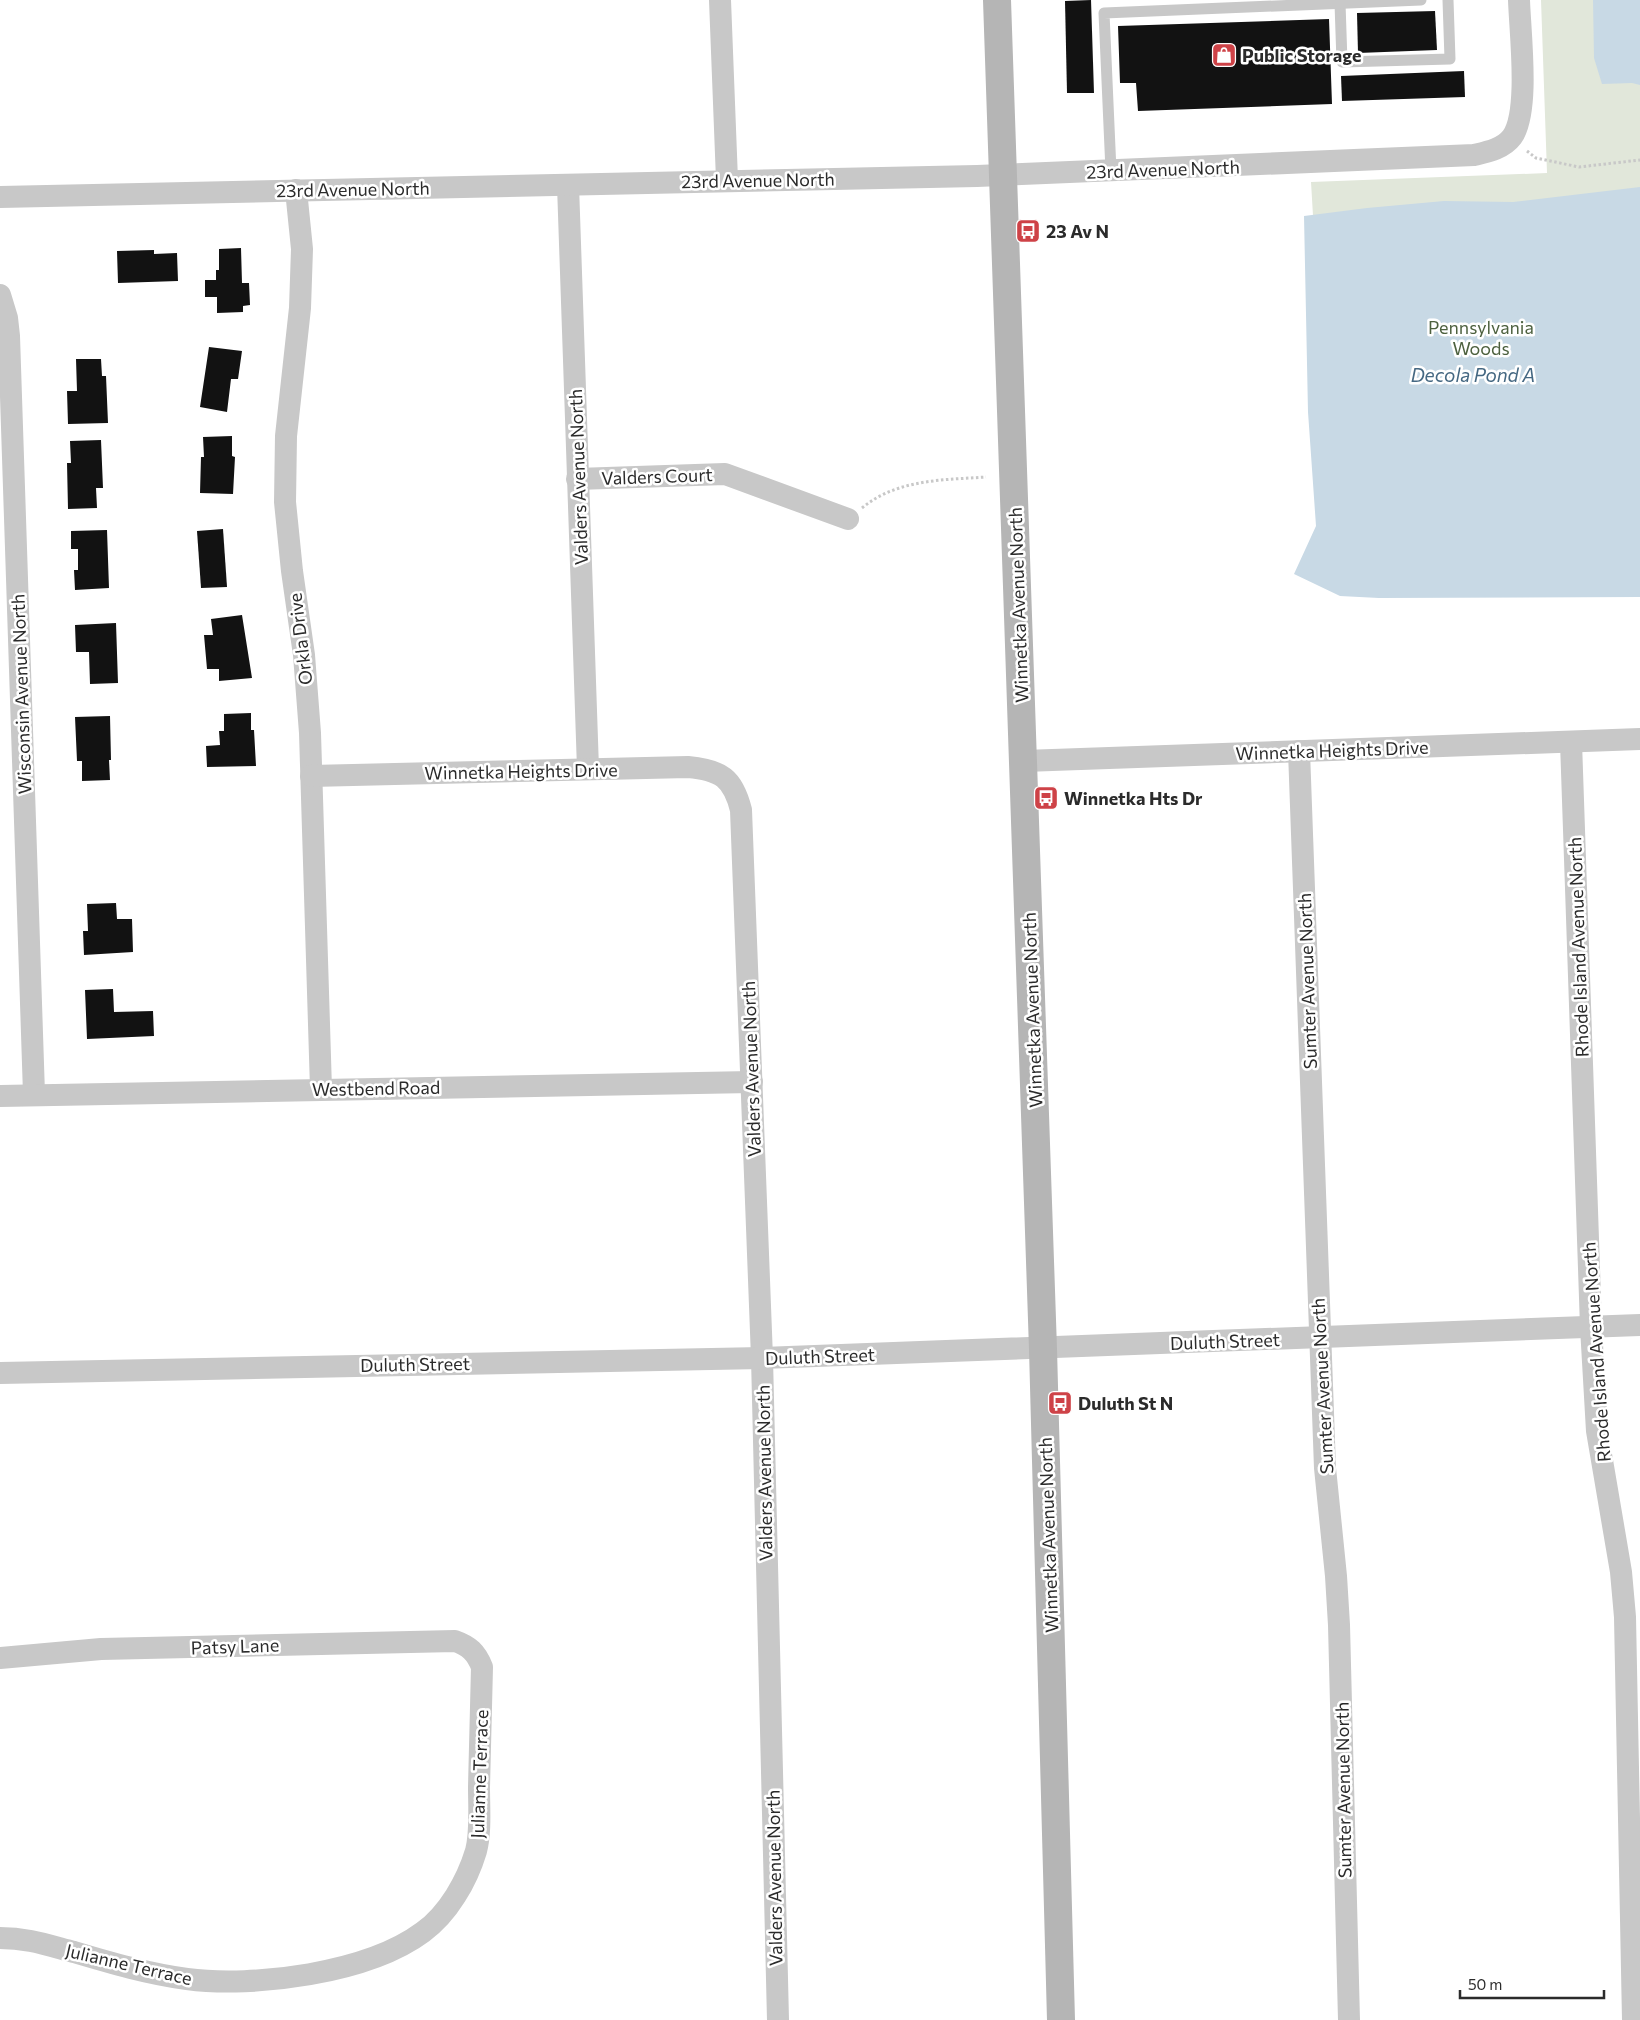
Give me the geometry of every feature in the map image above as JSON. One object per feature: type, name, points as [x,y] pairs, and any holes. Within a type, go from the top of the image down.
[{"type":"main road","name":"Winnetka Avenue North","points":[[997,0],[1043,1349],[1061,2020]]},
{"type":"street","points":[[720,0],[727,180]]},
{"type":"street","points":[[1511,138],[1521,117],[1519,0]]},
{"type":"street","name":"23rd Avenue North","points":[[0,197],[1111,171],[1474,155],[1496,150],[1511,138]]},
{"type":"street","name":"Valders Avenue North","points":[[568,185],[588,769]]},
{"type":"street","name":"Orkla Drive","points":[[296,190],[302,249],[300,308],[286,436],[285,502],[292,571],[304,654],[311,776],[320,1089]]},
{"type":"street","name":"Wisconsin Avenue North","points":[[0,295],[10,336],[34,1094]]},
{"type":"street","name":"Valders Court","points":[[577,478],[725,474],[848,519]]},
{"type":"street","name":"Winnetka Heights Drive","points":[[1024,761],[1640,739]]},
{"type":"street","name":"Rhode Island Avenue North","points":[[1571,742],[1591,1327],[1598,1431],[1622,1572],[1625,1617],[1633,2020]]},
{"type":"street","name":"Sumter Avenue North","points":[[1299,751],[1319,1338],[1325,1468],[1336,1576],[1338,1616],[1349,2020]]},
{"type":"street","name":"Winnetka Heights Drive","points":[[311,776],[688,767],[709,769],[728,780]]},
{"type":"street","name":"Valders Avenue North","points":[[728,780],[736,792],[741,810],[752,1082],[762,1358],[778,2020]]},
{"type":"street","name":"Westbend Road","points":[[0,1096],[752,1082]]},
{"type":"street","name":"Duluth Street","points":[[0,1373],[762,1358],[1640,1326]]},
{"type":"street","name":"Patsy Lane","points":[[0,1658],[100,1650],[439,1641],[454,1641],[469,1646]]},
{"type":"street","name":"Julianne Terrace","points":[[0,1938],[22,1938],[136,1969],[188,1979],[242,1983],[292,1978],[344,1966],[393,1950],[424,1932],[447,1908],[464,1880],[476,1850],[479,1817],[482,1667],[478,1656],[469,1646]]},
{"type":"lane","points":[[1111,171],[1104,13],[1421,0]]},
{"type":"lane","points":[[1340,3],[1342,62],[1362,62],[1450,59],[1448,0]]},
{"type":"path","points":[[1511,138],[1536,158],[1579,167],[1640,160]]},
{"type":"path","points":[[848,519],[875,497],[916,482],[986,477]]},
{"type":"green space","name":"Decola Pond A","points":[[1541,0],[1640,0],[1640,559],[1334,567],[1311,182],[1547,173]]},
{"type":"water","points":[[1593,0],[1640,0],[1640,85],[1632,83],[1602,84],[1594,58]]},
{"type":"water","name":"Decola Pond A","points":[[1640,187],[1640,597],[1379,598],[1340,596],[1294,574],[1316,526],[1308,412],[1304,216],[1444,201],[1513,202]]},
{"type":"building","points":[[1091,0],[1094,93],[1067,93],[1065,1]]},
{"type":"building","name":"Public Storage","points":[[1435,11],[1437,50],[1358,53],[1357,13]]},
{"type":"building","name":"Public Storage","points":[[1329,19],[1332,104],[1138,111],[1136,83],[1120,83],[1118,26]]},
{"type":"building","name":"Public Storage","points":[[1464,71],[1465,97],[1342,101],[1341,76]]},
{"type":"building","points":[[241,248],[242,283],[249,283],[250,305],[243,306],[243,312],[217,313],[217,297],[205,297],[205,280],[216,280],[216,270],[219,270],[219,249]]},
{"type":"building","points":[[154,250],[154,254],[177,253],[178,281],[118,283],[117,251]]},
{"type":"building","points":[[209,347],[242,351],[238,379],[231,379],[227,412],[200,407]]},
{"type":"building","points":[[76,359],[101,359],[102,376],[106,376],[108,423],[68,424],[67,391],[77,391]]},
{"type":"building","points":[[232,436],[232,456],[235,457],[233,494],[200,493],[201,457],[204,457],[203,437]]},
{"type":"building","points":[[101,440],[103,488],[96,488],[97,508],[68,509],[67,463],[71,463],[70,441]]},
{"type":"building","points":[[223,529],[227,587],[201,588],[197,531]]},
{"type":"building","points":[[107,530],[109,588],[75,590],[74,570],[78,570],[78,549],[71,549],[71,531]]},
{"type":"building","points":[[242,615],[252,678],[219,681],[219,669],[207,669],[204,635],[213,635],[211,619]]},
{"type":"building","points":[[116,623],[118,683],[90,684],[89,652],[76,652],[75,625]]},
{"type":"building","points":[[251,713],[251,730],[254,730],[256,766],[207,767],[206,746],[220,745],[219,731],[224,731],[224,714]]},
{"type":"building","points":[[110,716],[110,780],[82,781],[82,761],[77,761],[75,717]]},
{"type":"building","points":[[116,903],[117,919],[132,919],[133,952],[84,955],[83,931],[88,931],[87,904]]},
{"type":"building","points":[[113,989],[114,1012],[153,1011],[154,1036],[87,1039],[85,990]]},
{"type":"place","name":"Public Storage","points":[[1224,55]]},
{"type":"place","name":"23 Av N","points":[[1028,231]]},
{"type":"place","name":"Winnetka Hts Dr","points":[[1046,798]]},
{"type":"place","name":"Duluth St N","points":[[1060,1403]]},
{"type":"park label","name":"Pennsylvania Woods","points":[[1481,337]]}]
